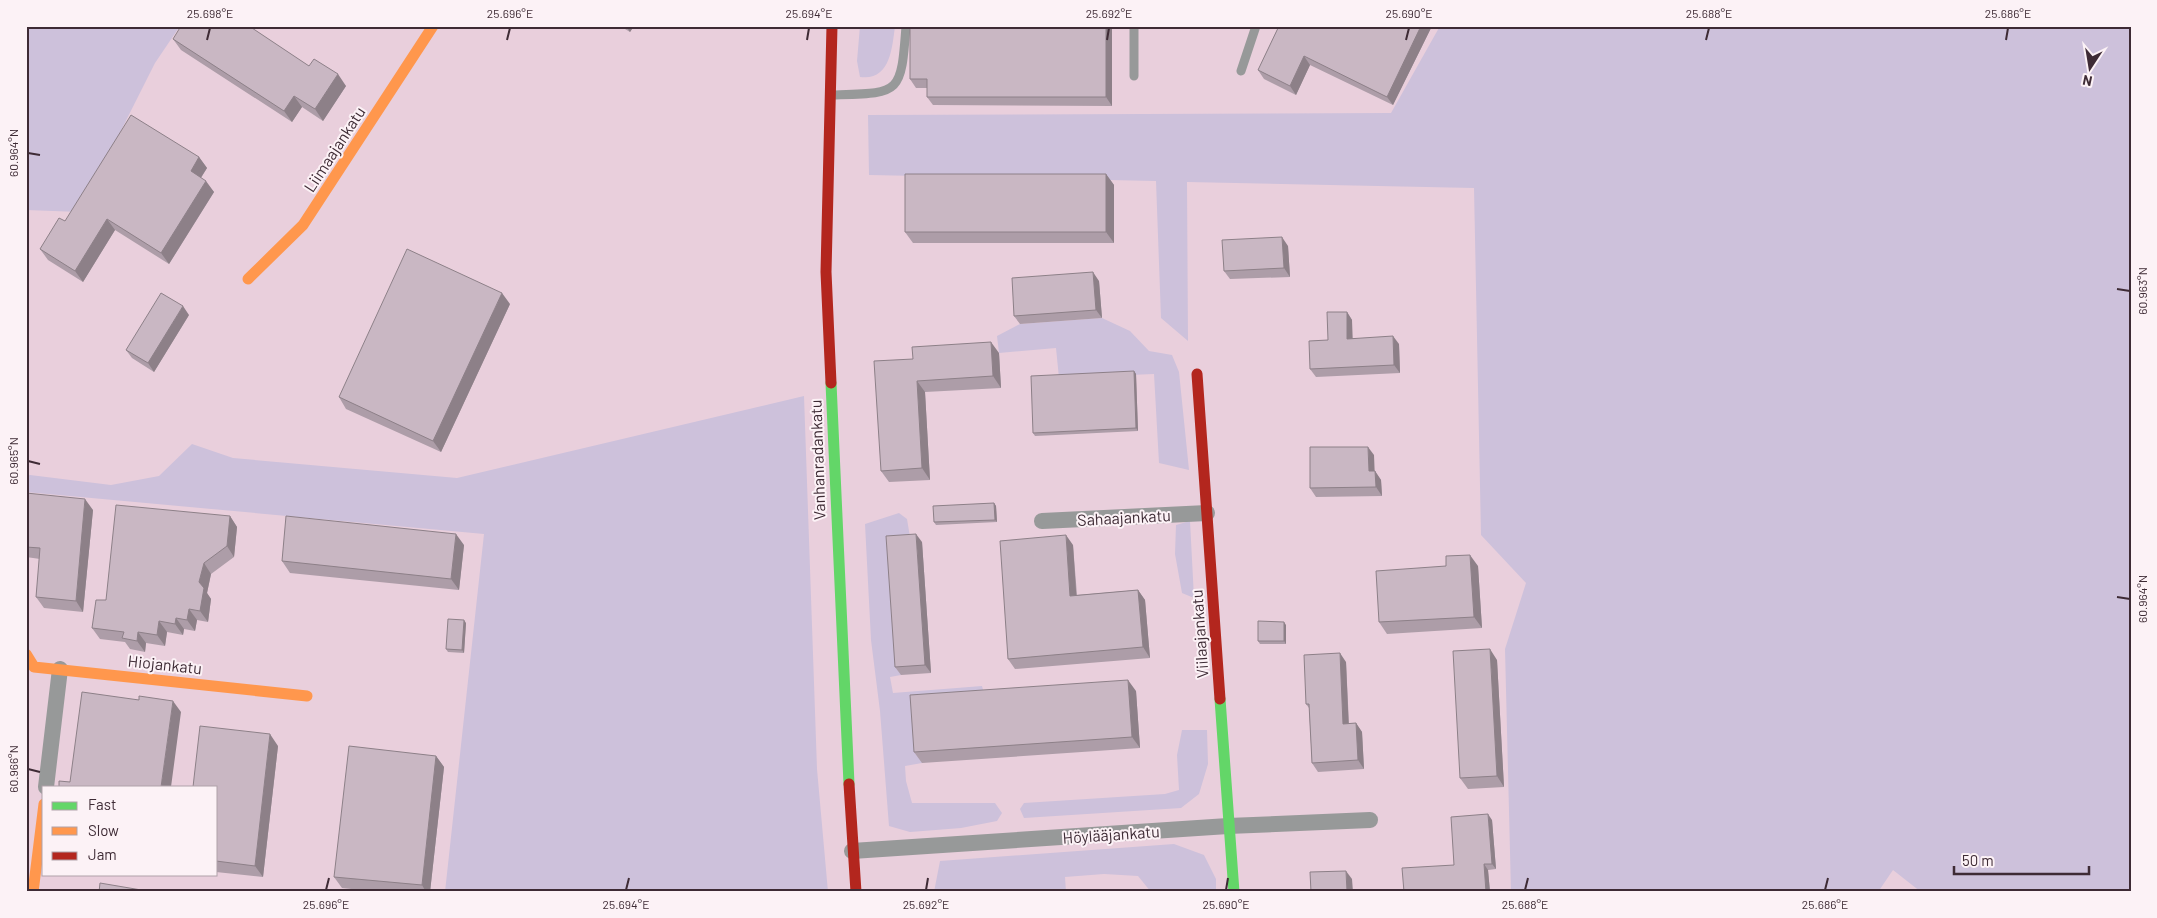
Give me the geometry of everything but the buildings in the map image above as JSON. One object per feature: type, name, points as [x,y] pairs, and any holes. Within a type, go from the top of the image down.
[{"type":"street","name":"Liimaajankatu","points":[[248,279],[304,225],[434,26]]},
{"type":"street","name":"Vanhanradankatu","points":[[832,26],[826,272],[852,852],[856,892]]},
{"type":"street","name":"Viilaajankatu","points":[[1196,374],[1234,892]]},
{"type":"street","name":"Sahaajankatu","points":[[1042,522],[1207,513]]},
{"type":"street","name":"Hiojankatu","points":[[26,654],[34,668],[60,669],[307,696]]},
{"type":"street","points":[[46,786],[60,669]]},
{"type":"street","points":[[33,892],[42,820]]},
{"type":"street","name":"Höylääjankatu","points":[[852,852],[1228,826],[1370,820]]},
{"type":"lane","points":[[829,95],[881,93],[890,90],[898,82],[906,26]]},
{"type":"lane","points":[[1134,26],[1134,76]]},
{"type":"lane","points":[[1241,71],[1256,26]]},
{"type":"shaded area","points":[[26,26],[180,26],[155,63],[80,212],[26,210]]},
{"type":"shaded area","points":[[860,26],[895,26],[888,62],[878,74],[870,77],[860,77],[857,61]]},
{"type":"shaded area","points":[[1440,26],[2131,26],[2131,892],[1921,892],[1893,870],[1878,892],[1511,892],[1505,649],[1526,583],[1481,535],[1474,188],[1187,182],[1188,341],[1161,318],[1156,181],[869,175],[868,115],[1391,113]]},
{"type":"shaded area","points":[[1102,318],[1130,331],[1149,351],[1172,355],[1179,372],[1189,470],[1159,463],[1154,374],[1059,378],[1056,348],[999,353],[997,336],[1020,324]]},
{"type":"shaded area","points":[[804,396],[817,769],[828,892],[445,892],[484,534],[26,492],[26,476],[30,475],[111,485],[159,476],[192,444],[233,458],[457,478]]},
{"type":"shaded area","points":[[899,513],[907,519],[911,543],[892,545],[901,675],[890,677],[893,693],[982,686],[986,701],[918,706],[922,763],[905,766],[906,781],[912,803],[995,803],[1002,813],[997,821],[961,828],[910,832],[889,826],[880,711],[871,640],[865,524]]},
{"type":"shaded area","points":[[1190,521],[1194,598],[1182,593],[1175,554],[1176,525]]},
{"type":"shaded area","points":[[1182,730],[1207,730],[1208,764],[1199,794],[1181,808],[1024,818],[1020,809],[1024,803],[1165,794],[1179,790],[1177,755]]},
{"type":"shaded area","points":[[1174,844],[1204,855],[1216,879],[1216,892],[1151,892],[1138,876],[1104,874],[1065,877],[1066,892],[934,892],[940,861]]},
{"type":"traffic: fast","points":[[831,383],[849,784]]},
{"type":"traffic: fast","points":[[1220,699],[1234,892]]},
{"type":"traffic: slow","points":[[248,279],[303,225],[433,26]]},
{"type":"traffic: slow","points":[[26,654],[34,667],[307,696]]},
{"type":"traffic: slow","points":[[33,892],[42,820]]},
{"type":"traffic: jam","points":[[831,383],[826,272],[832,26]]},
{"type":"traffic: jam","points":[[1197,374],[1220,699]]},
{"type":"traffic: jam","points":[[849,784],[856,892]]}]
